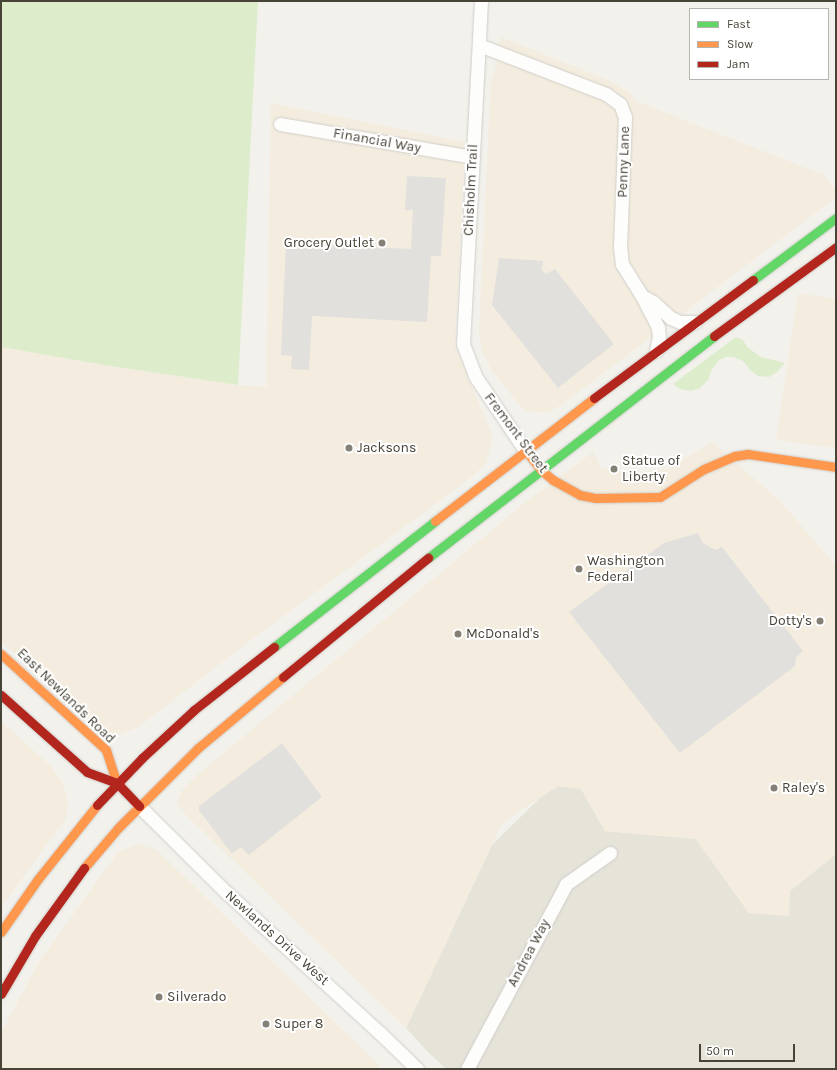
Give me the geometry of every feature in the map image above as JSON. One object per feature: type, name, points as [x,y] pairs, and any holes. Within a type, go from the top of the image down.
[{"type":"main road","points":[[1,932],[38,879],[91,811],[142,758],[200,706],[525,450],[836,218]]},
{"type":"main road","points":[[1,994],[35,936],[63,895],[106,842],[139,806],[198,748],[404,577],[540,470],[740,316],[836,247]]},
{"type":"main road","name":"Fremont Street","points":[[525,450],[540,470],[566,489],[580,495],[595,498],[619,499],[660,497],[704,470],[741,455],[761,456],[836,467]]},
{"type":"main road","name":"East Newlands Road","points":[[1,654],[106,750],[117,783],[139,806]]},
{"type":"main road","name":"East Newlands Road","points":[[1,695],[87,772],[117,783]]},
{"type":"street","name":"Chisholm Trail","points":[[475,376],[463,344],[482,1]]},
{"type":"street","name":"Penny Lane","points":[[479,45],[606,94],[620,104],[625,118],[620,246],[622,264],[642,296],[658,328],[659,337],[656,351]]},
{"type":"street","name":"Financial Way","points":[[280,124],[473,157]]},
{"type":"street","name":"Penny Lane","points":[[642,296],[653,302],[671,318],[680,322],[695,322]]},
{"type":"street","name":"Fremont Street","points":[[475,376],[525,450]]},
{"type":"street","name":"Newlands Drive West","points":[[139,806],[227,893],[299,957],[417,1069]]},
{"type":"street","name":"Andrea Way","points":[[467,1069],[566,884],[610,853]]},
{"type":"shaded area","points":[[501,37],[610,81],[632,94],[636,101],[824,175],[836,190],[836,197],[817,212],[564,403],[548,413],[525,411],[521,407],[492,371],[482,352],[479,330],[491,80],[494,75]]},
{"type":"shaded area","points":[[271,103],[465,142],[455,346],[493,437],[486,463],[472,477],[251,640],[137,728],[116,736],[99,727],[1,642],[1,347],[104,365],[238,385],[266,387]]},
{"type":"shaded area","points":[[407,176],[446,178],[441,256],[431,256],[427,322],[312,316],[309,370],[291,369],[292,356],[281,355],[286,243],[411,249],[413,210],[405,210]]},
{"type":"shaded area","points":[[499,258],[543,261],[542,270],[546,274],[555,269],[614,344],[558,388],[492,305]]},
{"type":"shaded area","points":[[798,293],[836,299],[836,448],[776,440]]},
{"type":"shaded area","points":[[712,442],[779,500],[836,566],[836,854],[790,891],[789,916],[749,913],[696,839],[605,831],[581,789],[558,786],[502,823],[406,1028],[186,815],[177,803],[182,790],[197,775],[528,500],[593,452],[601,468],[637,473],[668,468]]},
{"type":"shaded area","points":[[698,533],[702,542],[715,550],[722,547],[803,651],[796,657],[795,666],[680,753],[569,612],[664,543]]},
{"type":"shaded area","points":[[1,721],[51,766],[63,783],[68,802],[66,818],[1,908]]},
{"type":"shaded area","points":[[282,743],[322,797],[249,855],[241,847],[232,854],[199,810],[199,806]]},
{"type":"shaded area","points":[[558,786],[581,789],[605,831],[696,839],[749,913],[790,891],[836,854],[836,1069],[446,1069],[427,1051],[406,1028],[492,845],[542,796]]},
{"type":"shaded area","points":[[138,844],[157,850],[379,1065],[376,1069],[1,1069],[1,1033],[40,960],[118,852]]},
{"type":"green space","points":[[1,1],[258,1],[238,385],[104,365],[1,347]]},
{"type":"green space","points":[[736,337],[743,340],[747,347],[761,357],[785,363],[777,372],[769,377],[758,376],[751,371],[743,361],[733,357],[726,357],[719,360],[712,369],[708,380],[700,388],[691,391],[680,389],[673,384]]},
{"type":"traffic: fast","points":[[753,280],[836,218]]},
{"type":"traffic: fast","points":[[428,558],[714,336]]},
{"type":"traffic: fast","points":[[274,647],[435,521]]},
{"type":"traffic: slow","points":[[435,521],[594,398]]},
{"type":"traffic: slow","points":[[525,450],[541,470],[553,480],[580,495],[595,498],[660,497],[704,469],[735,456],[748,454],[836,467]]},
{"type":"traffic: slow","points":[[1,654],[106,750],[117,783]]},
{"type":"traffic: slow","points":[[84,868],[118,828],[198,748],[283,677]]},
{"type":"traffic: slow","points":[[1,932],[38,879],[97,805]]},
{"type":"traffic: jam","points":[[714,336],[836,247]]},
{"type":"traffic: jam","points":[[594,398],[753,280]]},
{"type":"traffic: jam","points":[[283,677],[428,558]]},
{"type":"traffic: jam","points":[[97,805],[142,758],[194,710],[274,647]]},
{"type":"traffic: jam","points":[[1,695],[87,772],[117,783],[139,806]]},
{"type":"traffic: jam","points":[[1,994],[35,936],[84,868]]},
{"type":"place","name":"Grocery Outlet","points":[[382,243]]},
{"type":"place","name":"Jacksons","points":[[349,448]]},
{"type":"place","name":"Statue of Liberty","points":[[614,469]]},
{"type":"place","name":"Washington Federal","points":[[579,569]]},
{"type":"place","name":"Dotty's","points":[[820,621]]},
{"type":"place","name":"McDonald's","points":[[458,634]]},
{"type":"place","name":"Raley's","points":[[774,788]]},
{"type":"place","name":"Silverado","points":[[159,997]]},
{"type":"place","name":"Super 8","points":[[266,1024]]}]
